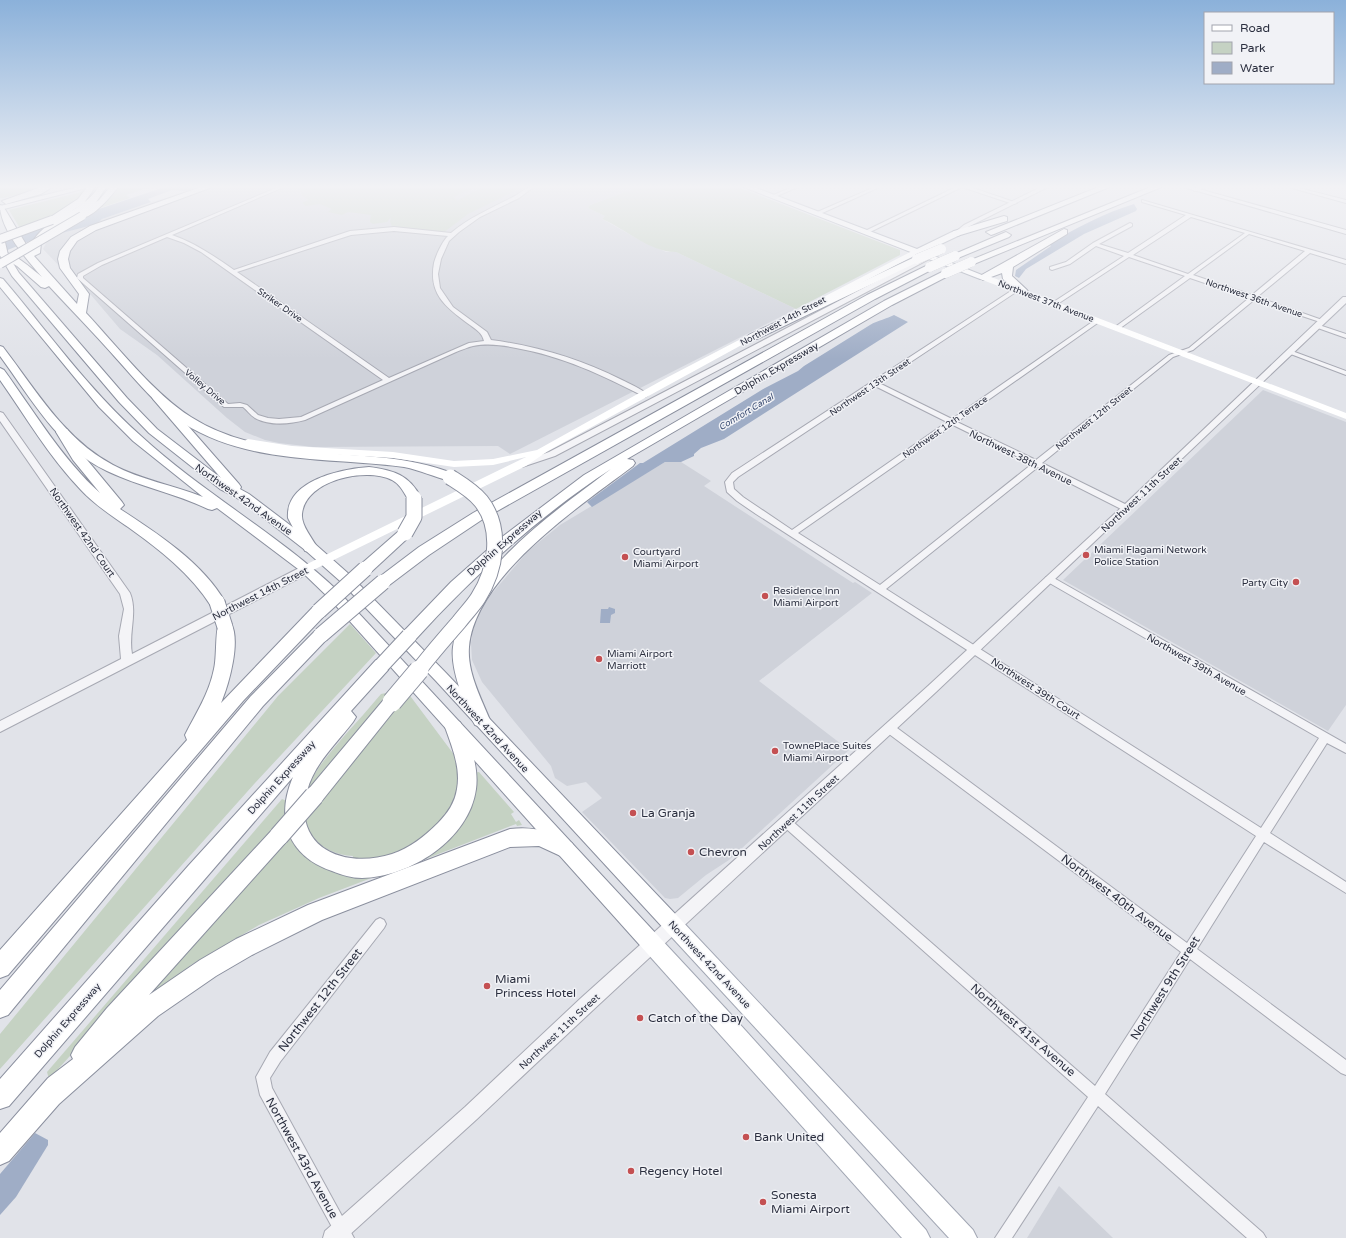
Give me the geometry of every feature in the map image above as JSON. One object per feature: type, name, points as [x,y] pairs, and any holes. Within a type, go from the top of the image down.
[{"type":"highway","points":[[0,1152],[50,1095],[115,1016],[314,796],[478,598],[487,583],[494,563],[496,544],[493,522],[489,514],[470,491],[450,477],[428,468],[408,463],[270,451],[235,442],[206,430],[182,416],[148,387],[37,264],[22,244]]},
{"type":"highway","points":[[36,244],[34,250],[37,264]]},
{"type":"highway","points":[[70,244],[64,251],[63,259],[65,268],[84,294],[81,313]]},
{"type":"highway","points":[[753,337],[918,255],[957,244]]},
{"type":"highway","name":"Dolphin Expressway","points":[[0,1007],[257,702],[321,635],[382,582],[424,551],[478,516],[931,262],[956,256],[984,244]]},
{"type":"highway","name":"Dolphin Expressway","points":[[0,1097],[196,872],[422,621],[486,556],[544,508],[599,471],[673,427],[895,300],[946,273],[1015,244]]},
{"type":"highway","points":[[984,277],[1008,266],[1045,244]]},
{"type":"highway","points":[[2,260],[20,264],[52,291],[67,298]]},
{"type":"highway","points":[[1008,266],[1007,277],[1020,291]]},
{"type":"highway","points":[[0,372],[78,479],[106,506],[135,525],[195,573],[218,602],[225,626],[226,644],[225,662],[214,697],[196,732],[159,784]]},
{"type":"highway","points":[[481,720],[465,674],[461,647],[466,626],[481,596],[492,580],[545,528],[673,427]]},
{"type":"highway","points":[[62,432],[103,489],[135,525]]},
{"type":"highway","points":[[0,966],[268,662],[319,611],[404,533],[413,518],[415,508],[414,498],[402,481],[382,472],[353,472],[324,481],[308,491],[296,508],[297,524],[310,547]]},
{"type":"highway","points":[[383,666],[310,766],[300,783],[294,805],[296,826],[304,842],[312,851],[323,858],[340,865],[367,868],[395,862],[409,856],[434,840],[446,829],[459,810],[467,787],[466,763],[454,727]]},
{"type":"highway","points":[[50,1095],[130,1024],[174,991],[226,957],[278,929],[338,903],[510,838],[521,836],[542,838],[554,842],[565,849]]},
{"type":"main road","name":"Northwest 42nd Avenue","points":[[0,244],[2,260],[140,419],[183,456],[224,486],[245,498],[326,559],[481,720],[965,1238]]},
{"type":"main road","points":[[2,260],[32,244]]},
{"type":"main road","name":"Northwest 37th Avenue","points":[[893,244],[931,262],[984,277],[1346,416]]},
{"type":"main road","points":[[918,255],[937,244]]},
{"type":"main road","name":"Northwest 42nd Avenue","points":[[0,281],[113,415],[156,455],[239,520],[307,569],[334,595],[725,1023],[918,1238]]},
{"type":"main road","name":"Northwest 14th Street","points":[[307,569],[522,464],[645,394],[753,337]]},
{"type":"main road","points":[[0,349],[62,432],[91,457],[110,468],[193,497],[239,520]]},
{"type":"main road","points":[[148,387],[170,414],[245,498]]},
{"type":"main road","points":[[206,430],[247,442],[280,447],[393,456],[454,464],[489,463],[546,449]]},
{"type":"street","name":"Volley Drive","points":[[149,244],[85,271],[80,275],[80,278],[226,406],[244,406],[248,408],[251,413],[262,419],[284,421],[303,419],[454,351],[471,344],[488,342],[542,351],[576,361],[645,394]]},
{"type":"street","name":"Striker Drive","points":[[190,244],[196,246],[387,380]]},
{"type":"street","points":[[233,272],[315,244]]},
{"type":"street","points":[[445,244],[438,259],[435,274],[437,288],[451,308],[485,333],[488,342]]},
{"type":"street","points":[[1052,268],[1068,263],[1095,244]]},
{"type":"street","name":"Northwest 36th Avenue","points":[[1095,244],[1253,298],[1320,324],[1346,336]]},
{"type":"street","points":[[1054,304],[1146,244]]},
{"type":"street","points":[[1117,328],[1233,244]]},
{"type":"street","points":[[1285,244],[1346,262]]},
{"type":"street","name":"Northwest 12th Street","points":[[881,589],[1171,356],[1190,349],[1309,251]]},
{"type":"street","name":"Northwest 14th Street","points":[[522,464],[552,454],[588,436],[897,272],[931,262]]},
{"type":"street","name":"Northwest 13th Street","points":[[729,487],[729,482],[736,475],[874,383],[1020,291]]},
{"type":"street","name":"Northwest 11th Street","points":[[340,1235],[587,1004],[787,823],[1126,508],[1346,300]]},
{"type":"street","name":"Northwest 12th Terrace","points":[[792,533],[1097,320]]},
{"type":"street","points":[[1290,352],[1346,373]]},
{"type":"street","name":"Northwest 38th Avenue","points":[[874,383],[1126,508]]},
{"type":"street","name":"Northwest 42nd Court","points":[[0,415],[125,593],[130,606],[130,614],[124,639],[127,661]]},
{"type":"street","name":"Northwest 39th Court","points":[[729,487],[740,499],[792,533],[1346,888]]},
{"type":"street","name":"Northwest 14th Street","points":[[0,727],[307,569]]},
{"type":"street","name":"Northwest 39th Avenue","points":[[1049,579],[1346,749]]},
{"type":"street","name":"Northwest 40th Avenue","points":[[889,728],[1346,1068]]},
{"type":"street","name":"Northwest 9th Street","points":[[1003,1238],[1097,1096],[1325,737]]},
{"type":"street","name":"Northwest 41st Avenue","points":[[787,823],[1258,1238]]},
{"type":"street","name":"Northwest 12th Street","points":[[263,1078],[273,1060],[380,924]]},
{"type":"street","name":"Northwest 43rd Avenue","points":[[263,1078],[265,1090],[340,1235]]},
{"type":"shaded area","points":[[46,244],[648,244],[666,252],[676,252],[796,309],[510,454],[498,446],[313,447],[265,440],[245,432],[227,418],[157,355],[120,329],[91,295],[80,288],[43,249]]},
{"type":"shaded area","points":[[1263,390],[1346,422],[1346,705],[1328,731],[1063,580]]},
{"type":"shaded area","points":[[665,462],[681,462],[711,481],[704,486],[853,583],[855,582],[872,593],[759,681],[849,750],[729,860],[706,875],[678,898],[670,899],[665,898],[582,812],[602,798],[586,782],[567,786],[555,778],[551,766],[482,682],[472,660],[471,643],[474,622],[482,605],[528,551],[560,525]]},
{"type":"shaded area","points":[[1059,1186],[1113,1238],[1027,1238]]},
{"type":"green space","points":[[647,244],[884,244],[900,250],[900,255],[796,309],[676,252],[666,251]]},
{"type":"green space","points":[[350,624],[376,653],[255,783],[0,1069],[0,1034],[278,696]]},
{"type":"green space","points":[[395,691],[408,693],[455,756],[459,768],[458,801],[425,842],[384,860],[352,861],[353,856],[335,853],[329,850],[319,844],[311,834],[305,821],[303,807],[305,794],[318,769],[345,735],[381,694]]},
{"type":"green space","points":[[479,772],[514,812],[511,814],[516,822],[519,820],[522,825],[517,826],[516,824],[410,865],[422,856],[472,773]]},
{"type":"green space","points":[[282,799],[287,801],[287,818],[49,1079],[47,1072]]},
{"type":"green space","points":[[290,833],[300,850],[395,869],[319,898],[259,925],[191,965],[167,987],[139,1000]]},
{"type":"water","points":[[0,244],[23,244],[0,253]]},
{"type":"water","points":[[1049,244],[1068,244],[1026,269],[1019,278],[1015,276],[1016,270],[1051,246]]},
{"type":"water","name":"Comfort Canal","points":[[894,315],[908,322],[724,439],[701,448],[694,454],[694,456],[681,462],[665,462],[592,507],[587,502],[640,463],[643,463],[765,388],[798,371],[870,325]]},
{"type":"water","points":[[609,607],[615,609],[615,613],[611,615],[610,623],[600,623],[601,609],[608,609]]},
{"type":"water","points":[[35,1133],[48,1140],[48,1145],[16,1197],[0,1215],[0,1174]]},
{"type":"place","name":"Miami Flagami Network Police Station","points":[[1086,555]]},
{"type":"place","name":"Courtyard Miami Airport","points":[[625,557]]},
{"type":"place","name":"Party City","points":[[1296,582]]},
{"type":"place","name":"Residence Inn Miami Airport","points":[[765,596]]},
{"type":"place","name":"Miami Airport Marriott","points":[[599,659]]},
{"type":"place","name":"TownePlace Suites Miami Airport","points":[[775,751]]},
{"type":"place","name":"La Granja","points":[[633,813]]},
{"type":"place","name":"Chevron","points":[[691,852]]},
{"type":"place","name":"Miami Princess Hotel","points":[[487,986]]},
{"type":"place","name":"Catch of the Day","points":[[640,1018]]},
{"type":"place","name":"Bank United","points":[[746,1137]]},
{"type":"place","name":"Regency Hotel","points":[[631,1171]]},
{"type":"place","name":"Sonesta Miami Airport","points":[[763,1202]]}]
